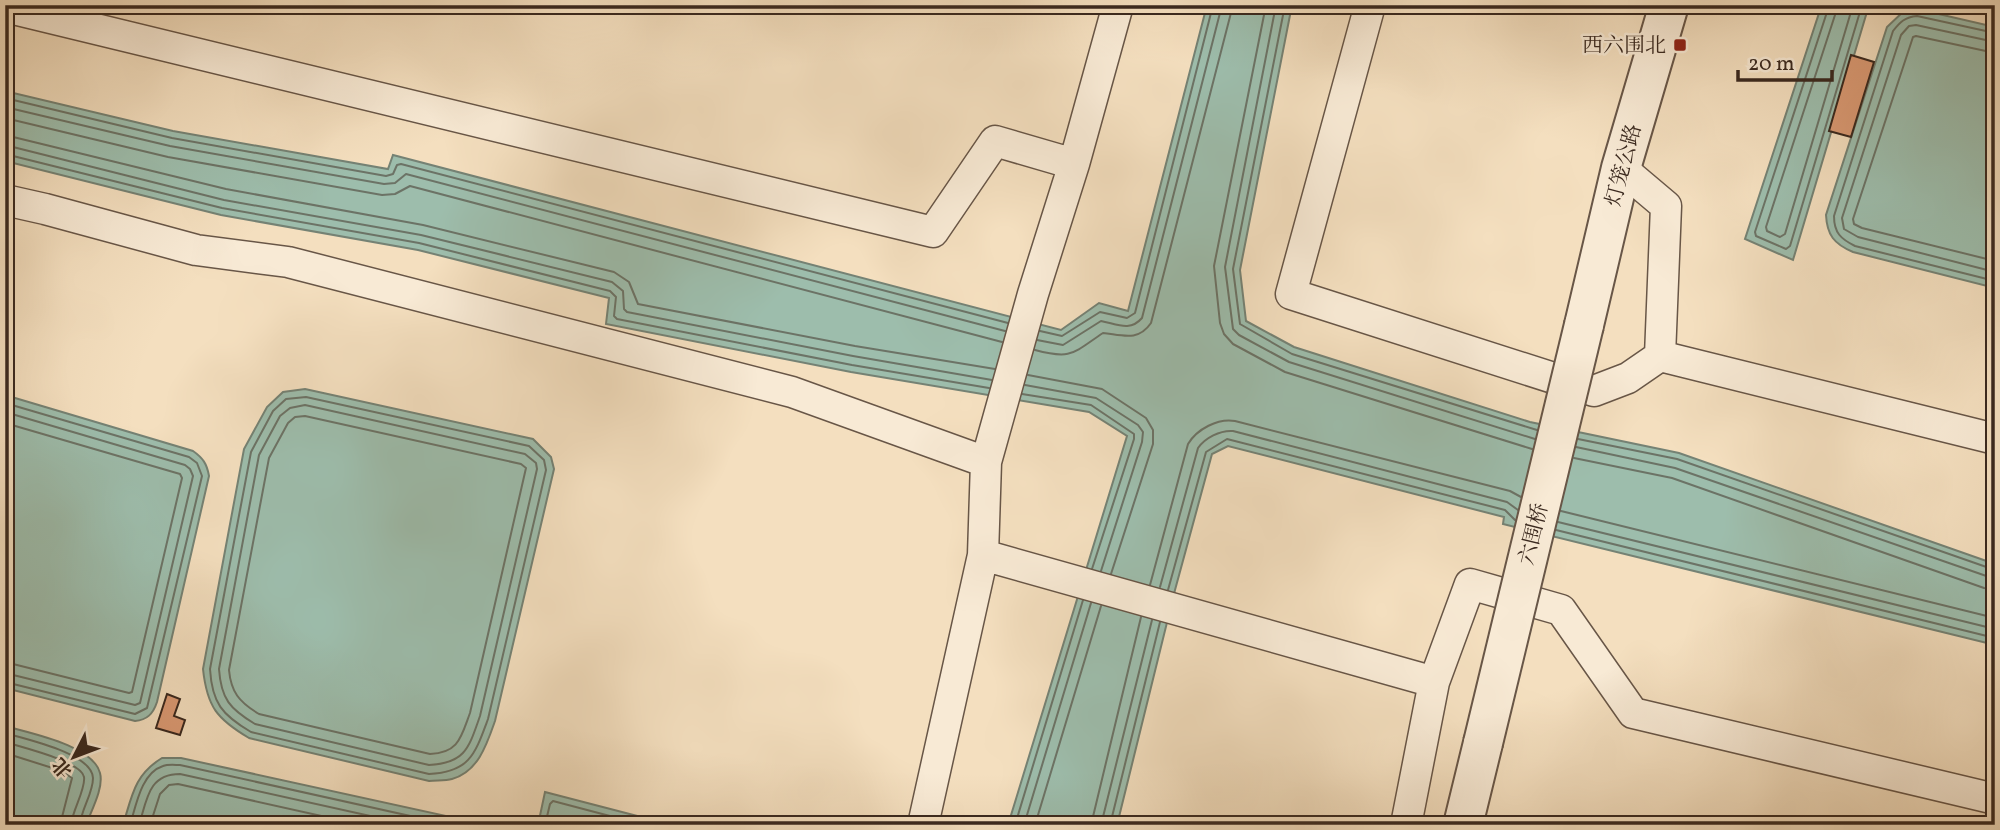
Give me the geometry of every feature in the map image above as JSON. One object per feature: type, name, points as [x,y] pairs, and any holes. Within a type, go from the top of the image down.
[{"type":"street","points":[[923,825],[983,555],[986,462],[1118,5]]},
{"type":"street","points":[[1370,5],[1291,294],[1594,391],[1628,378],[1660,356],[1995,439]]},
{"type":"street","name":"灯笼公路","points":[[1584,325],[1621,168],[1669,5]]},
{"type":"street","points":[[5,7],[933,232],[995,141],[1074,164]]},
{"type":"street","points":[[1621,168],[1666,206],[1660,356]]},
{"type":"street","points":[[5,201],[45,209],[196,250],[288,262],[792,393],[986,462]]},
{"type":"street","name":"六围桥","points":[[1463,825],[1584,325]]},
{"type":"street","points":[[983,555],[1434,682]]},
{"type":"street","points":[[1406,825],[1434,682],[1470,584],[1561,610],[1633,713],[1995,799]]},
{"type":"water","points":[[1207,5],[1292,5],[1240,270],[1246,321],[1294,347],[1530,422],[1679,453],[1995,564],[1995,645],[1503,524],[1504,517],[1228,446],[1212,454],[1175,590],[1117,825],[1008,825],[1127,436],[1089,412],[851,372],[606,324],[609,298],[418,250],[221,215],[5,161],[5,91],[173,131],[388,169],[393,155],[1061,330],[1099,303],[1128,311]]},
{"type":"water","points":[[1818,5],[1869,5],[1793,260],[1745,239],[1820,10]]},
{"type":"water","points":[[1917,9],[1995,27],[1995,288],[1853,252],[1836,242],[1828,228],[1826,215],[1887,27],[1905,10]]},
{"type":"water","points":[[305,389],[533,439],[551,457],[554,469],[495,721],[485,748],[475,764],[452,779],[429,781],[249,738],[221,718],[207,693],[203,669],[244,449],[267,407],[283,392]]},
{"type":"water","points":[[5,395],[193,451],[206,465],[209,476],[157,702],[146,718],[135,721],[5,688]]},
{"type":"water","points":[[5,726],[59,742],[86,755],[95,763],[101,779],[86,825],[5,825]]},
{"type":"water","points":[[162,758],[181,758],[460,819],[462,825],[123,825],[140,779]]},
{"type":"water","points":[[545,792],[672,825],[538,825]]},
{"type":"building","points":[[1851,55],[1874,62],[1851,137],[1829,131]]},
{"type":"building","points":[[167,694],[180,699],[174,716],[185,720],[180,735],[156,728]]},
{"type":"place","name":"西六围北","points":[[1680,45]]}]
